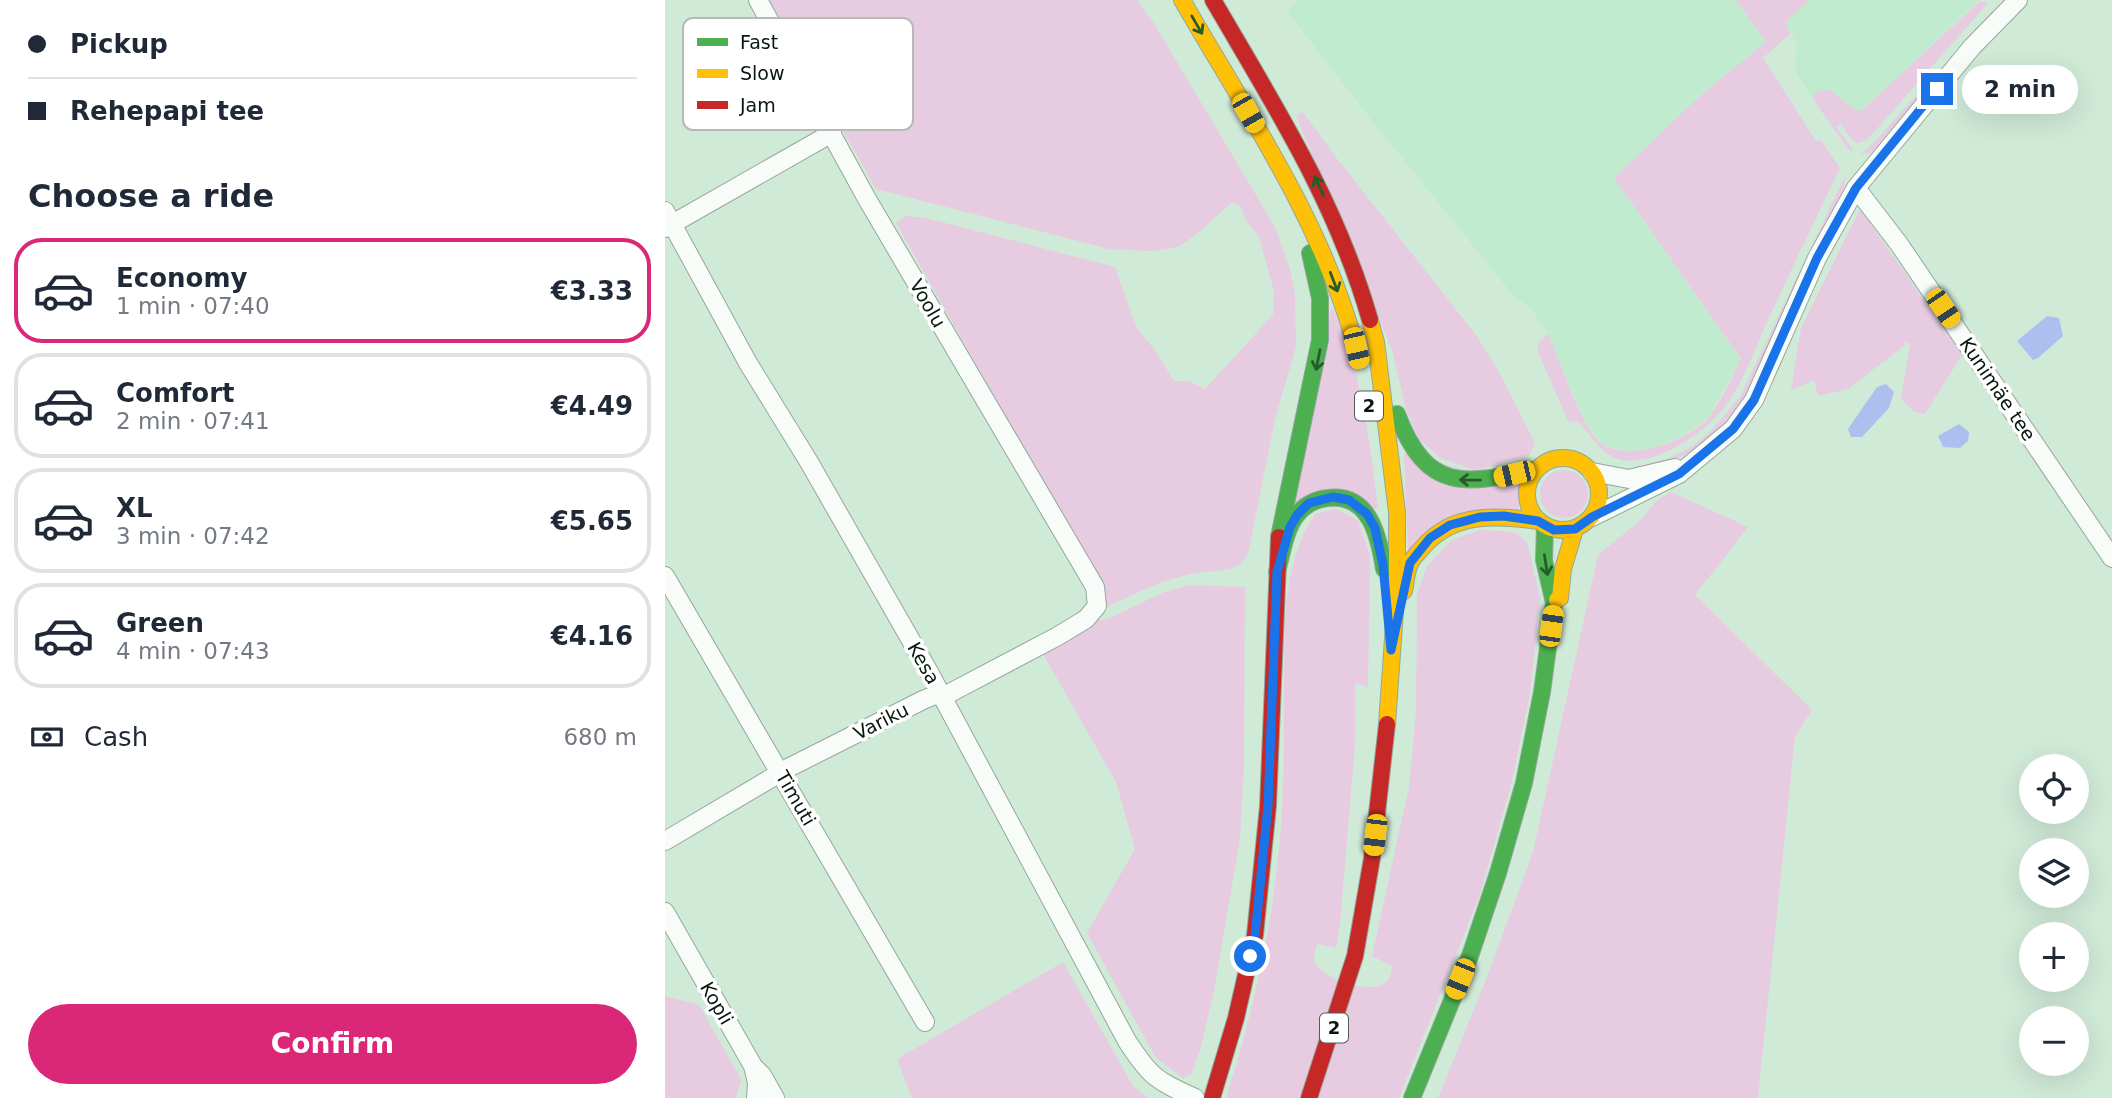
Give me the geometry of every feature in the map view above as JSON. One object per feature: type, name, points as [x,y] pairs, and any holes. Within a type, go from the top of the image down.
[{"type":"main road","points":[[1182,0],[1284,176],[1322,250],[1350,323],[1358,360]]},
{"type":"main road","name":"2","points":[[1215,2],[1313,173],[1359,282],[1376,342],[1397,512],[1397,582],[1384,763],[1372,858],[1355,956],[1309,1098]]},
{"type":"main road","points":[[1212,1098],[1236,1018],[1255,935],[1268,806],[1278,544],[1284,506],[1315,374],[1322,328],[1319,283],[1284,176]]},
{"type":"main road","points":[[1376,342],[1404,437],[1415,454],[1436,473],[1459,480],[1490,480],[1537,469],[1557,458],[1568,458],[1579,461],[1592,472],[1598,483],[1599,494],[1598,506],[1592,517],[1575,529],[1554,530],[1542,524],[1504,516],[1480,517],[1450,525],[1430,538],[1410,563],[1391,650]]},
{"type":"main road","name":"2","points":[[1367,396],[1387,510],[1391,650]]},
{"type":"main road","points":[[1412,1098],[1470,956],[1524,783],[1542,692],[1554,603],[1544,560],[1542,524],[1527,501],[1530,478],[1537,469]]},
{"type":"main road","points":[[1277,572],[1290,527],[1309,503],[1333,497],[1349,500],[1360,506],[1375,528],[1383,565],[1391,650]]},
{"type":"main road","points":[[1554,603],[1560,598],[1563,569],[1575,529]]},
{"type":"street","name":"Voolu","points":[[758,0],[768,18]]},
{"type":"street","points":[[1592,517],[1679,474],[1733,429],[1754,400],[1817,258],[1856,188],[1972,47],[2018,0]]},
{"type":"street","name":"Voolu","points":[[830,130],[867,199],[1095,587],[1097,606]]},
{"type":"street","points":[[668,221],[832,133]]},
{"type":"street","name":"Kunimäe tee","points":[[1856,188],[1899,244],[2112,558]]},
{"type":"street","name":"Kesa","points":[[668,221],[940,693],[1127,1041],[1145,1069],[1164,1084],[1195,1098]]},
{"type":"street","points":[[1592,472],[1629,479],[1692,463]]},
{"type":"street","name":"Timuti","points":[[665,576],[925,1022]]},
{"type":"street","name":"Variku","points":[[665,842],[781,772],[923,699],[940,693],[948,694],[1059,636],[1086,619],[1097,606]]},
{"type":"street","name":"Kopli","points":[[665,912],[754,1066],[756,1098]]},
{"type":"street","points":[[754,1066],[775,1098]]},
{"type":"shaded area","points":[[769,0],[1137,0],[1155,25],[1275,227],[1290,269],[1295,295],[1296,347],[1275,419],[1248,554],[1240,565],[1159,583],[1106,607],[1104,590],[896,223],[906,216],[926,218],[1115,267],[1136,327],[1174,381],[1189,381],[1205,389],[1273,315],[1274,291],[1259,237],[1245,219],[1242,208],[1232,202],[1178,247],[1152,251],[1109,249],[876,189],[843,130],[913,130],[913,18],[779,18]]},
{"type":"shaded area","points":[[1299,0],[1736,0],[1766,42],[1701,95],[1614,178],[1741,360],[1708,417],[1688,433],[1654,449],[1624,451],[1602,444],[1583,418],[1548,334],[1531,309],[1513,295],[1287,11]]},
{"type":"shaded area","points":[[1736,0],[1809,0],[1786,22],[1790,34],[1763,58],[1816,141],[1821,140],[1840,168],[1744,375],[1727,404],[1707,426],[1679,446],[1647,459],[1618,459],[1601,448],[1579,423],[1569,423],[1537,350],[1540,341],[1548,333],[1587,424],[1602,444],[1614,449],[1643,450],[1675,440],[1701,425],[1723,396],[1741,359],[1614,178],[1701,95],[1766,42]]},
{"type":"shaded area","points":[[1809,0],[1979,0],[1861,111],[1852,108],[1830,90],[1818,92],[1813,99],[1795,70],[1797,45],[1786,22]]},
{"type":"shaded area","points":[[1980,1],[1988,3],[1867,140],[1857,143],[1850,138],[1841,124],[1836,127],[1852,148],[1852,152],[1847,148],[1813,99],[1818,91],[1830,90],[1852,108],[1861,111]]},
{"type":"shaded area","points":[[1993,10],[1994,14],[1880,145],[1870,153],[1861,154],[1877,139]]},
{"type":"shaded area","points":[[1303,112],[1476,335],[1498,370],[1535,443],[1529,456],[1475,470],[1440,458],[1419,439],[1406,409],[1392,350],[1296,116]]},
{"type":"shaded area","points":[[1845,176],[1844,190],[1744,400],[1724,427],[1694,450],[1665,463],[1634,472],[1635,467],[1666,459],[1688,449],[1709,433],[1740,397]]},
{"type":"shaded area","points":[[1860,209],[1962,355],[1925,414],[1913,411],[1901,398],[1910,344],[1905,341],[1905,345],[1848,389],[1818,396],[1814,380],[1791,390],[1801,328]]},
{"type":"shaded area","points":[[1331,306],[1350,351],[1357,377],[1368,432],[1378,509],[1294,503]]},
{"type":"shaded area","points":[[1404,453],[1519,485],[1519,508],[1408,550]]},
{"type":"shaded area","points":[[1564,470],[1573,471],[1581,477],[1587,485],[1587,503],[1581,511],[1573,517],[1564,518],[1555,517],[1547,511],[1541,503],[1540,494],[1541,485],[1547,477],[1555,471]]},
{"type":"shaded area","points":[[1671,492],[1748,527],[1695,595],[1812,710],[1795,737],[1758,1098],[1438,1098],[1487,977],[1533,852],[1598,555],[1642,519],[1657,500]]},
{"type":"shaded area","points":[[1336,509],[1358,520],[1370,556],[1368,687],[1355,683],[1355,745],[1336,948],[1317,944],[1314,957],[1319,968],[1328,975],[1355,986],[1368,987],[1380,985],[1389,979],[1392,966],[1372,956],[1409,787],[1416,712],[1417,594],[1427,566],[1452,540],[1481,530],[1514,532],[1527,542],[1540,598],[1530,694],[1510,789],[1479,897],[1399,1098],[1226,1098],[1259,975],[1275,880],[1283,793],[1285,628],[1290,580],[1303,535],[1315,514]]},
{"type":"shaded area","points":[[1189,585],[1245,587],[1244,764],[1240,839],[1214,990],[1201,1047],[1191,1074],[1183,1078],[1156,1058],[1087,933],[1135,849],[1116,782],[1042,652],[1094,621],[1110,618],[1164,592]]},
{"type":"shaded area","points":[[1063,962],[1133,1086],[1149,1098],[912,1098],[897,1059]]},
{"type":"shaded area","points":[[665,996],[699,1005],[741,1079],[736,1098],[665,1098]]},
{"type":"water","points":[[2047,316],[2059,318],[2063,336],[2033,360],[2017,341]]},
{"type":"water","points":[[1886,384],[1894,392],[1889,408],[1862,437],[1851,437],[1848,429],[1877,387]]},
{"type":"water","points":[[1959,424],[1969,432],[1968,441],[1960,448],[1943,447],[1938,436]]},
{"type":"traffic: fast","points":[[1279,537],[1320,340],[1320,298],[1310,253]]},
{"type":"traffic: fast","points":[[1397,414],[1421,458],[1435,470],[1451,477],[1489,478],[1537,469]]},
{"type":"traffic: fast","points":[[1277,572],[1286,536],[1296,516],[1310,504],[1328,498],[1342,498],[1354,502],[1363,510],[1375,531],[1384,569]]},
{"type":"traffic: fast","points":[[1412,1098],[1470,956],[1524,783],[1542,692],[1554,603],[1544,560],[1545,526]]},
{"type":"traffic: slow","points":[[1182,0],[1256,125],[1302,210],[1323,254],[1355,344]]},
{"type":"traffic: slow","points":[[1370,320],[1376,342],[1397,512],[1397,582],[1387,724]]},
{"type":"traffic: slow","points":[[1556,458],[1570,458],[1589,468],[1599,487],[1599,494],[1599,501],[1589,520],[1570,530],[1556,530],[1537,520],[1527,501],[1527,487],[1537,468],[1556,458]]},
{"type":"traffic: slow","points":[[1404,591],[1412,560],[1423,547],[1448,527],[1492,517],[1539,521]]},
{"type":"traffic: slow","points":[[1557,600],[1560,598],[1563,569],[1575,529]]},
{"type":"traffic: jam","points":[[1213,0],[1302,155],[1340,235],[1370,320]]},
{"type":"traffic: jam","points":[[1212,1098],[1236,1018],[1255,935],[1268,806],[1279,537]]},
{"type":"traffic: jam","points":[[1309,1098],[1355,956],[1372,858],[1387,724]]},
{"type":"route","points":[[1250,956],[1255,935],[1268,806],[1274,597],[1277,572],[1290,527],[1297,515],[1309,503],[1333,497],[1349,500],[1367,514],[1375,528],[1383,565],[1391,650],[1410,563],[1430,538],[1450,525],[1480,517],[1504,516],[1538,521],[1554,530],[1575,529],[1592,517],[1679,474],[1733,429],[1754,400],[1817,258],[1856,188],[1937,89]]}]
